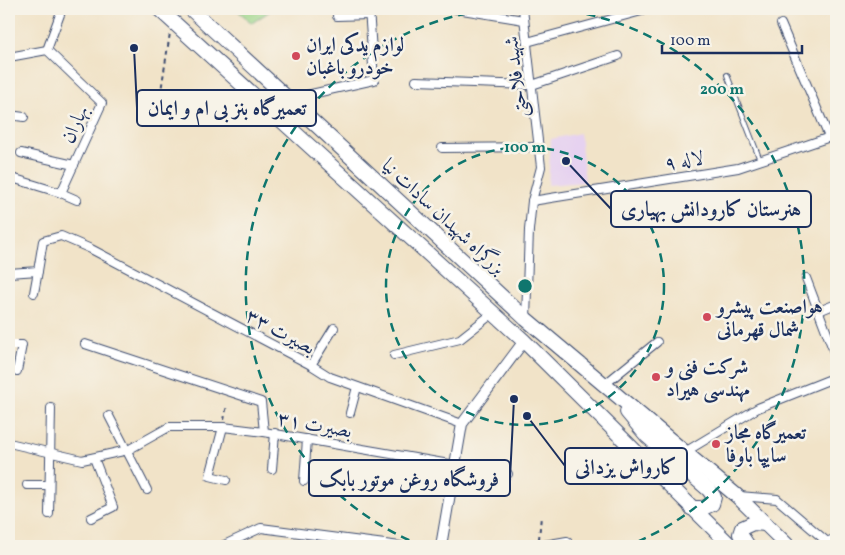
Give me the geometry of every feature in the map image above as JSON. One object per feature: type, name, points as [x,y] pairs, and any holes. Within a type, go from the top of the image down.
[{"type":"highway","name":"بزرگراه شهیدان سادات نیا","points":[[159,9],[524,341],[691,508],[732,546]]},
{"type":"highway","name":"بزرگراه شهیدان سادات نیا","points":[[191,9],[526,319],[738,496],[788,546]]},
{"type":"highway","points":[[604,385],[647,436],[709,490],[714,497],[712,504],[703,508],[691,508]]},
{"type":"highway","points":[[748,546],[740,534],[742,528],[753,522],[766,524]]},
{"type":"street","points":[[9,57],[47,50],[62,9]]},
{"type":"street","points":[[456,9],[524,20]]},
{"type":"street","name":"شهید فلاحتی","points":[[523,9],[541,167],[532,202],[529,230],[526,319]]},
{"type":"street","points":[[527,42],[650,9]]},
{"type":"street","points":[[289,99],[374,80],[369,12],[337,16]]},
{"type":"street","points":[[781,24],[833,136]]},
{"type":"street","name":"بهاران","points":[[47,50],[102,103],[61,192]]},
{"type":"street","points":[[416,81],[532,85],[618,56]]},
{"type":"street","points":[[9,115],[24,117]]},
{"type":"street","name":"لاله ۹","points":[[532,202],[738,168],[833,136]]},
{"type":"street","points":[[442,148],[539,147]]},
{"type":"street","points":[[21,153],[74,165]]},
{"type":"street","points":[[12,178],[61,192],[77,200]]},
{"type":"street","name":"بصیرت ۳۳","points":[[38,271],[43,241],[61,236],[91,249],[311,365],[330,377],[462,424]]},
{"type":"street","points":[[9,273],[38,271],[34,293]]},
{"type":"street","points":[[806,278],[836,358]]},
{"type":"street","points":[[819,311],[836,304]]},
{"type":"street","points":[[394,355],[460,339],[493,313]]},
{"type":"street","points":[[311,365],[334,328]]},
{"type":"street","points":[[441,546],[462,424],[524,341]]},
{"type":"street","points":[[604,385],[658,342]]},
{"type":"street","points":[[85,344],[261,402],[264,432]]},
{"type":"street","points":[[9,345],[22,345],[17,371]]},
{"type":"street","points":[[685,452],[758,408],[836,376]]},
{"type":"street","points":[[350,413],[357,387]]},
{"type":"street","points":[[49,514],[51,408]]},
{"type":"street","points":[[110,416],[147,490]]},
{"type":"street","name":"بصیرت ۳۱","points":[[128,450],[169,427],[223,427],[307,439],[454,469],[508,474]]},
{"type":"street","points":[[223,427],[210,476],[226,480]]},
{"type":"street","points":[[272,469],[275,434]]},
{"type":"street","points":[[304,481],[307,439]]},
{"type":"street","points":[[9,443],[82,460],[128,450]]},
{"type":"street","points":[[92,518],[114,507],[94,458]]},
{"type":"street","points":[[26,484],[49,485]]},
{"type":"street","points":[[738,496],[777,499],[830,544]]},
{"type":"street","points":[[222,546],[261,528],[370,544],[400,546]]},
{"type":"street","points":[[817,546],[830,544],[836,538]]},
{"type":"street","points":[[538,546],[567,541]]},
{"type":"lane","points":[[727,75],[760,160]]},
{"type":"path","points":[[158,110],[172,20]]},
{"type":"path","points":[[223,427],[227,405]]},
{"type":"path","points":[[538,546],[541,516]]},
{"type":"shaded area","points":[[580,133],[585,182],[548,185],[551,139]]},
{"type":"green space","points":[[236,9],[273,9],[252,23]]},
{"type":"place","name":"تعمیرگاه بنز بی ام و ایمان","points":[[134,48]]},
{"type":"place","name":"لوازم یدکی ایران خودرو باغبان","points":[[296,56]]},
{"type":"place","name":"هنرستان کارودانش بهیاری","points":[[566,161]]},
{"type":"place","name":"هواصنعت پیشرو شمال قهرمانی","points":[[707,317]]},
{"type":"place","name":"شرکت فنی و مهندسی هیراد","points":[[656,377]]},
{"type":"place","name":"فروشگاه روغن موتور بابک","points":[[514,399]]},
{"type":"place","name":"کارواش یزدانی","points":[[527,416]]},
{"type":"place","name":"تعمیرگاه مجاز سایپا باوفا","points":[[716,444]]}]
